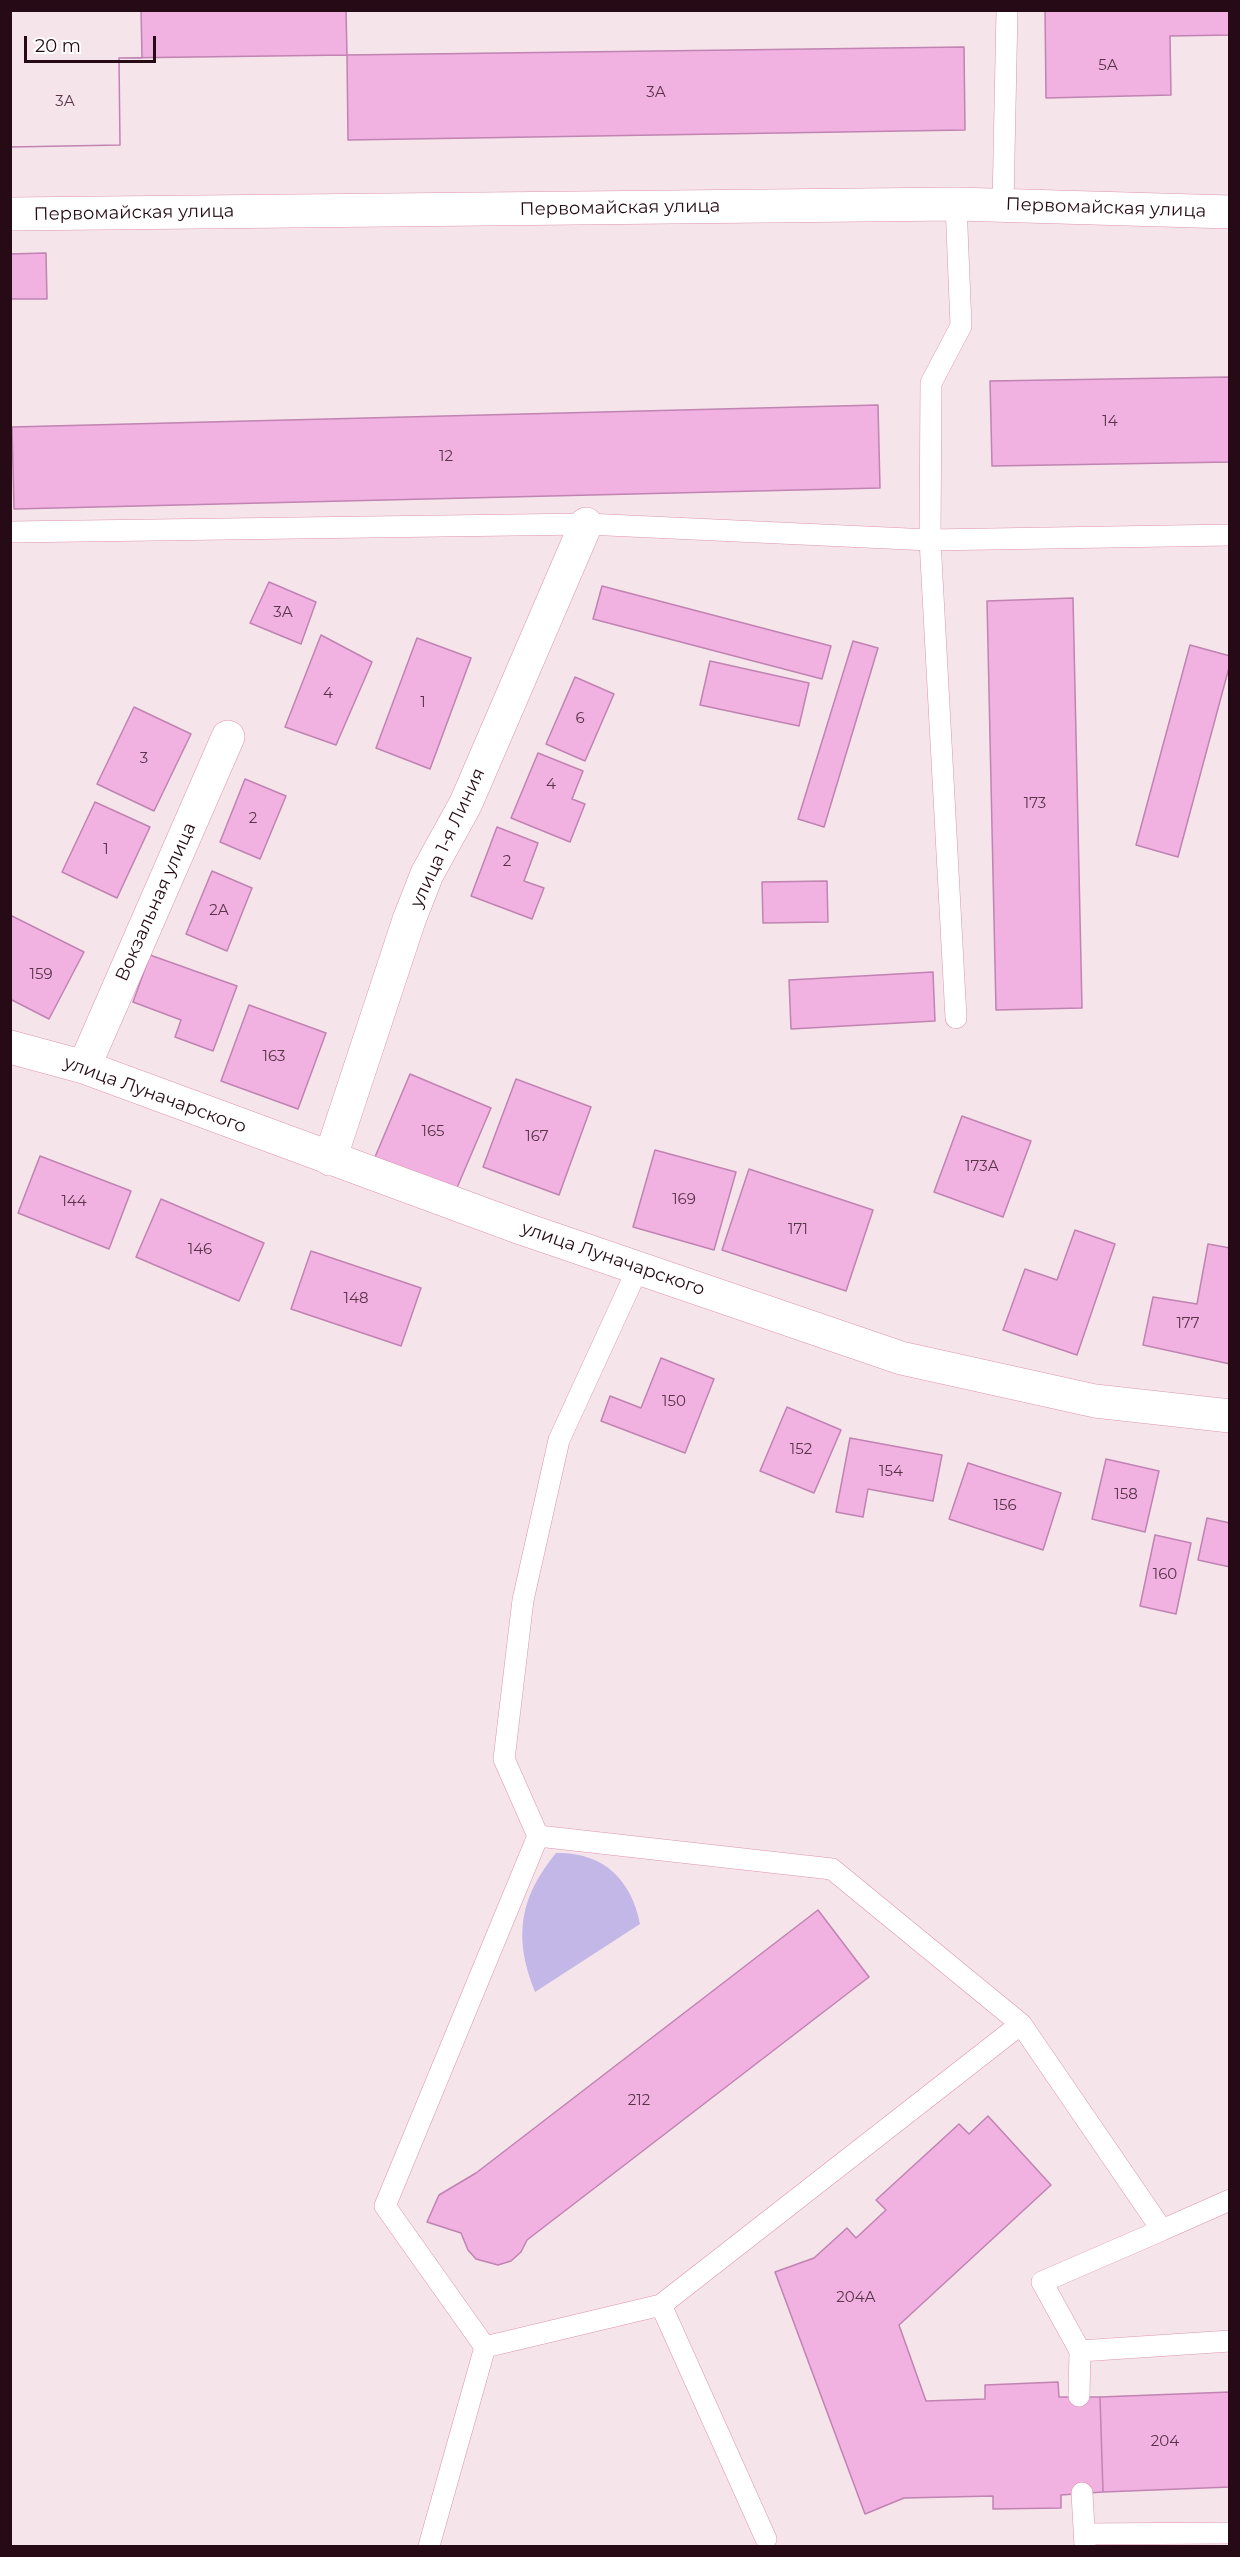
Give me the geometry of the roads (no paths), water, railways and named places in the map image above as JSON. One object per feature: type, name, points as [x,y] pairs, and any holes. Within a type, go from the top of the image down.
[{"type":"street","name":"Первомайская улица","points":[[10,214],[956,204],[1230,212]]},
{"type":"street","name":"улица 1-я Линия","points":[[330,1159],[427,874],[466,803],[586,524]]},
{"type":"street","name":"Вокзальная улица","points":[[84,1067],[228,736]]},
{"type":"street","name":"улица Луначарского","points":[[10,1047],[84,1067],[330,1159],[900,1358],[1095,1401],[1230,1416]]},
{"type":"lane","points":[[1003,204],[1006,10]]},
{"type":"lane","points":[[956,204],[961,326],[931,383],[930,540],[956,1018]]},
{"type":"lane","points":[[10,532],[586,524],[930,540],[1230,535]]},
{"type":"lane","points":[[485,2347],[385,2206],[538,1836],[504,1759],[523,1600],[559,1440],[638,1268]]},
{"type":"lane","points":[[538,1836],[832,1869],[1021,2024],[1162,2230]]},
{"type":"lane","points":[[485,2347],[661,2305],[1021,2024]]},
{"type":"lane","points":[[1079,2396],[1080,2351],[1042,2282],[1230,2200]]},
{"type":"lane","points":[[661,2305],[766,2539]]},
{"type":"lane","points":[[1080,2351],[1230,2341]]},
{"type":"lane","points":[[429,2547],[485,2347]]},
{"type":"lane","points":[[1082,2493],[1084,2540],[1230,2533]]}]
